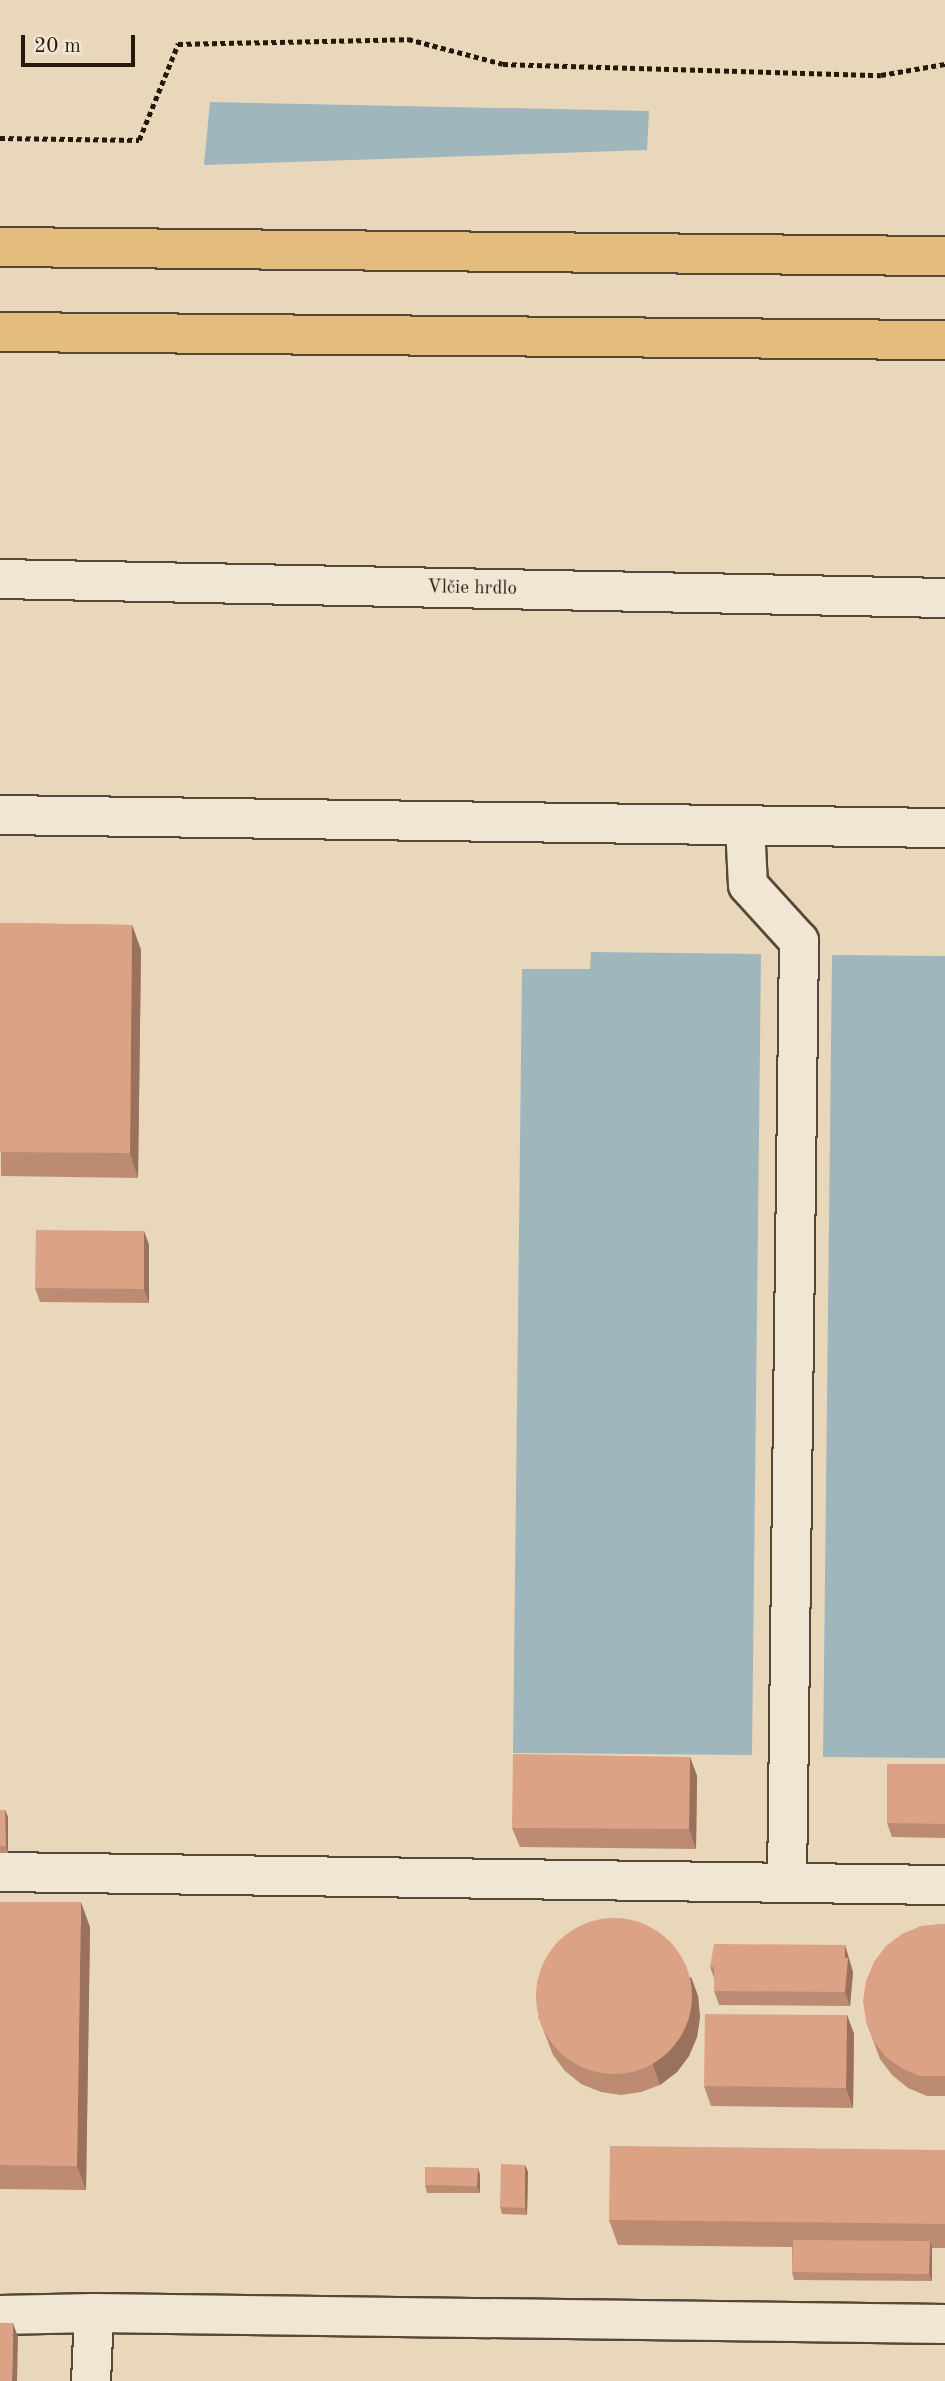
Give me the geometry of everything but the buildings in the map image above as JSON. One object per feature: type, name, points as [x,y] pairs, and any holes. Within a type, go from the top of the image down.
[{"type":"highway","points":[[0,247],[945,256]]},
{"type":"highway","points":[[0,332],[945,340]]},
{"type":"street","name":"Vlčie hrdlo","points":[[0,579],[945,598]]},
{"type":"street","points":[[0,815],[945,828]]},
{"type":"street","points":[[746,826],[748,885],[799,940],[787,1882]]},
{"type":"street","points":[[0,1872],[945,1885]]},
{"type":"street","points":[[0,2315],[94,2313],[945,2324]]},
{"type":"street","points":[[91,2381],[94,2313]]},
{"type":"path","points":[[0,138],[139,139],[178,44],[408,39],[503,64],[881,75],[945,64]]},
{"type":"water","points":[[210,102],[649,111],[647,150],[204,165]]},
{"type":"water","points":[[591,952],[761,954],[752,1755],[513,1753],[522,969],[590,969]]},
{"type":"water","points":[[832,955],[945,956],[945,1758],[823,1757]]}]
